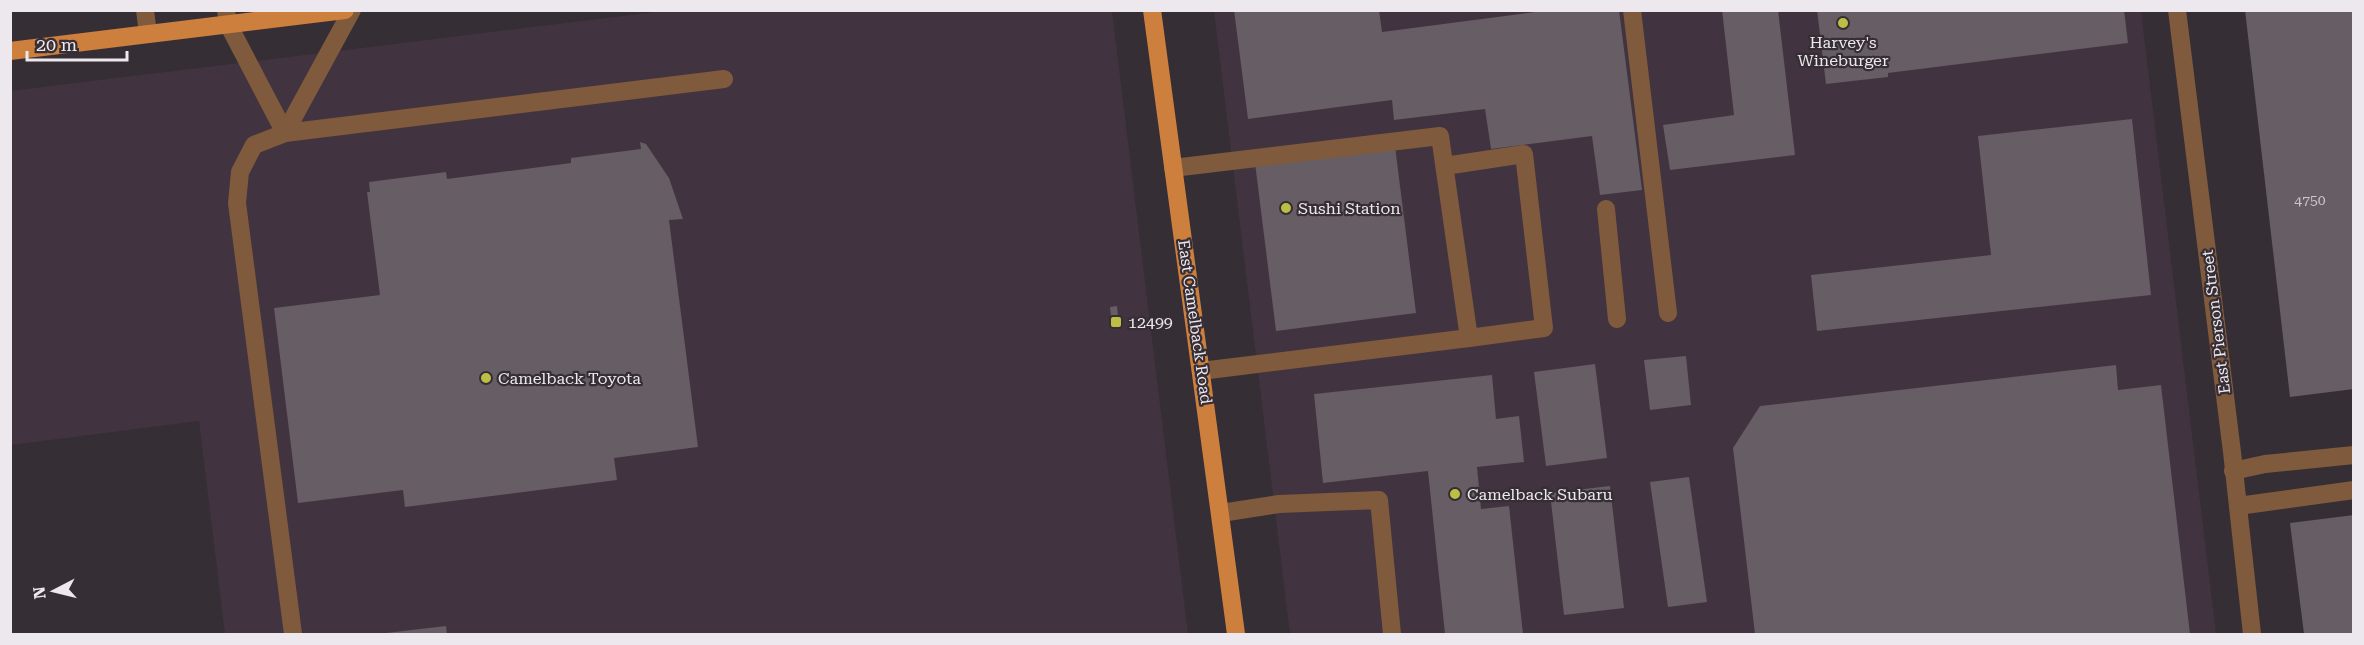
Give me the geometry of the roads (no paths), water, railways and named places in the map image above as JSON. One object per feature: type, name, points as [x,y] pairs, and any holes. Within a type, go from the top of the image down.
[{"type":"main road","points":[[10,51],[148,34],[227,17],[345,10]]},
{"type":"main road","name":"East Camelback Road","points":[[1152,10],[1236,634]]},
{"type":"street","points":[[145,10],[148,34]]},
{"type":"street","points":[[285,133],[352,10]]},
{"type":"street","points":[[1632,10],[1668,313]]},
{"type":"street","name":"East Pierson Street","points":[[2177,10],[2252,634]]},
{"type":"street","points":[[227,17],[285,133]]},
{"type":"street","points":[[292,634],[237,203],[240,172],[254,145],[285,133],[724,79]]},
{"type":"street","points":[[1173,168],[1440,136],[1469,338]]},
{"type":"street","points":[[1201,371],[1544,328],[1524,154],[1445,166]]},
{"type":"street","points":[[1606,209],[1617,320]]},
{"type":"street","points":[[2233,471],[2265,464],[2354,455]]},
{"type":"street","points":[[2238,506],[2354,490]]},
{"type":"street","points":[[1221,513],[1279,504],[1379,500],[1392,634]]},
{"type":"place","name":"Harvey's Wineburger","points":[[1843,23]]},
{"type":"place","name":"Sushi Station","points":[[1286,208]]},
{"type":"place","name":"12499","points":[[1116,322]]},
{"type":"place","name":"Camelback Toyota","points":[[486,378]]},
{"type":"place","name":"Camelback Subaru","points":[[1455,494]]}]
